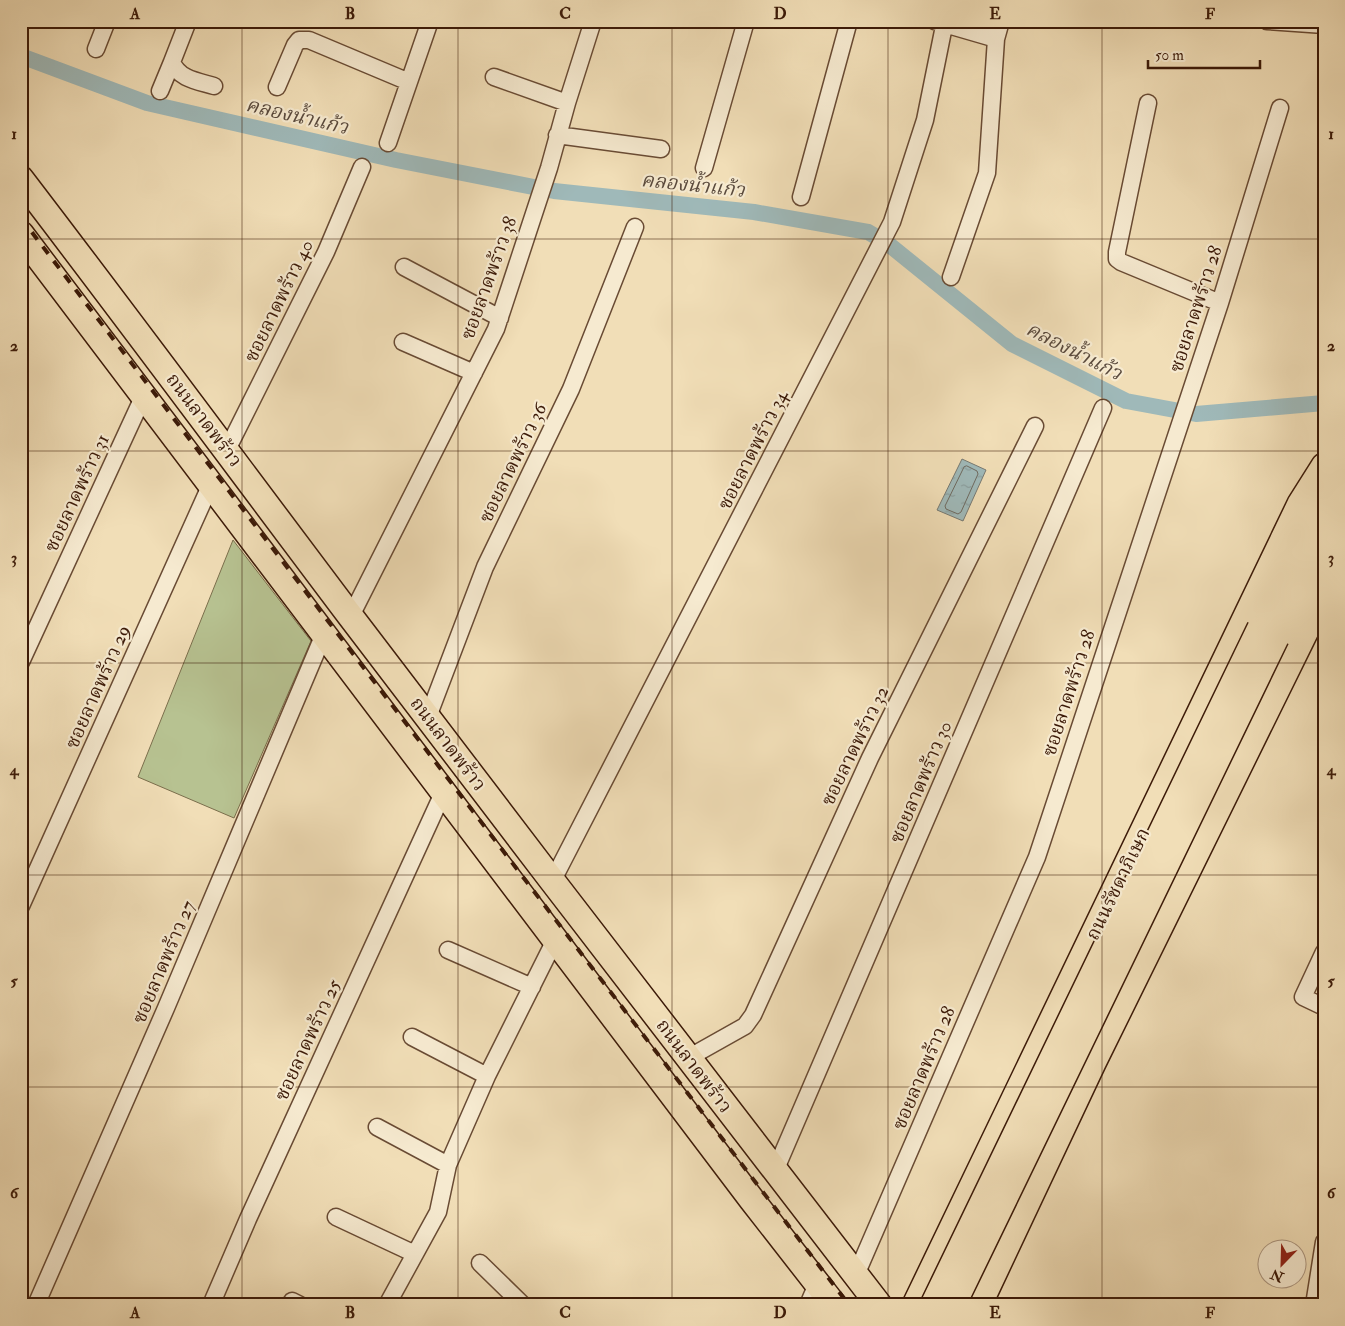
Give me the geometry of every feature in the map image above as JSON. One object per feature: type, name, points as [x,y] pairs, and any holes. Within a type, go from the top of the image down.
[{"type":"main road","name":"ถนนลาดพร้าว","points":[[21,180],[121,309],[351,616],[688,1058],[880,1305]]},
{"type":"main road","name":"ถนนลาดพร้าว","points":[[21,234],[554,940],[813,1294],[834,1305]]},
{"type":"main road","name":"ถนนรัชดาภิเษก","points":[[915,1305],[1300,504],[1324,466]]},
{"type":"main road","name":"ถนนรัชดาภิเษก","points":[[953,1305],[1268,633],[1324,491]]},
{"type":"main road","name":"ถนนรัชดาภิเษก","points":[[933,1305],[1268,633],[1324,543]]},
{"type":"main road","points":[[979,1305],[1069,1112],[1324,594]]},
{"type":"main road","points":[[1086,950],[1089,971],[1096,977],[1111,984],[1119,984],[1137,974]]},
{"type":"main road","points":[[1019,1090],[1023,1108],[1029,1114],[1044,1121],[1053,1121],[1069,1112]]},
{"type":"street","points":[[96,49],[107,21]]},
{"type":"street","points":[[160,91],[188,21]]},
{"type":"street","points":[[388,143],[430,21]]},
{"type":"street","name":"ซอยลาดพร้าว 38","points":[[351,616],[500,318],[549,168],[566,103],[593,21]]},
{"type":"street","points":[[704,168],[746,21]]},
{"type":"street","points":[[801,197],[849,21]]},
{"type":"street","points":[[951,277],[987,173],[996,39],[1001,21]]},
{"type":"street","points":[[1267,21],[1324,24]]},
{"type":"street","points":[[941,22],[996,39]]},
{"type":"street","name":"ซอยลาดพร้าว 34","points":[[553,880],[892,222],[925,120],[941,22]]},
{"type":"street","points":[[277,87],[295,45],[299,40],[309,40],[410,82]]},
{"type":"street","points":[[172,62],[182,76],[214,86]]},
{"type":"street","points":[[494,77],[566,103]]},
{"type":"street","points":[[1148,103],[1117,259],[1220,303]]},
{"type":"street","name":"ซอยลาดพร้าว 28","points":[[856,1275],[1037,857],[1220,303],[1280,108]]},
{"type":"street","points":[[557,135],[661,149]]},
{"type":"street","name":"ซอยลาดพร้าว 40","points":[[227,450],[326,252],[362,167]]},
{"type":"street","name":"ซอยลาดพร้าว 36","points":[[428,717],[485,567],[571,389],[635,227]]},
{"type":"street","points":[[404,267],[500,318]]},
{"type":"street","points":[[403,342],[474,373]]},
{"type":"street","name":"ซอยลาดพร้าว 31","points":[[21,662],[144,395]]},
{"type":"street","name":"ซอยลาดพร้าว 30","points":[[775,1171],[1103,408]]},
{"type":"street","name":"ซอยลาดพร้าว 32","points":[[688,1058],[745,1026],[753,1015],[870,758],[1035,426]]},
{"type":"street","name":"ซอยลาดพร้าว 29","points":[[21,906],[211,484]]},
{"type":"street","name":"ซอยลาดพร้าว 27","points":[[36,1305],[166,1008],[324,634]]},
{"type":"street","name":"ซอยลาดพร้าว 25","points":[[211,1305],[256,1202],[443,793]]},
{"type":"street","points":[[387,1305],[438,1212],[448,1166],[487,1076],[554,940]]},
{"type":"street","points":[[448,950],[532,987]]},
{"type":"street","points":[[1324,952],[1303,997],[1324,1006]]},
{"type":"street","points":[[412,1037],[487,1076]]},
{"type":"street","points":[[377,1127],[448,1166]]},
{"type":"street","points":[[336,1217],[415,1254]]},
{"type":"street","points":[[1318,1303],[1324,1242]]},
{"type":"street","points":[[480,1263],[523,1305]]},
{"type":"green space","points":[[233,540],[311,641],[234,818],[138,777]]},
{"type":"water","points":[[962,459],[986,470],[963,521],[937,510]]},
{"type":"waterway","name":"คลองน้ำแก้ว","points":[[21,56],[147,103],[396,160],[554,191],[754,212],[868,232],[887,243],[1012,344],[1126,401],[1196,414],[1324,403]]},
{"type":"railway","points":[[21,218],[849,1305]]}]
